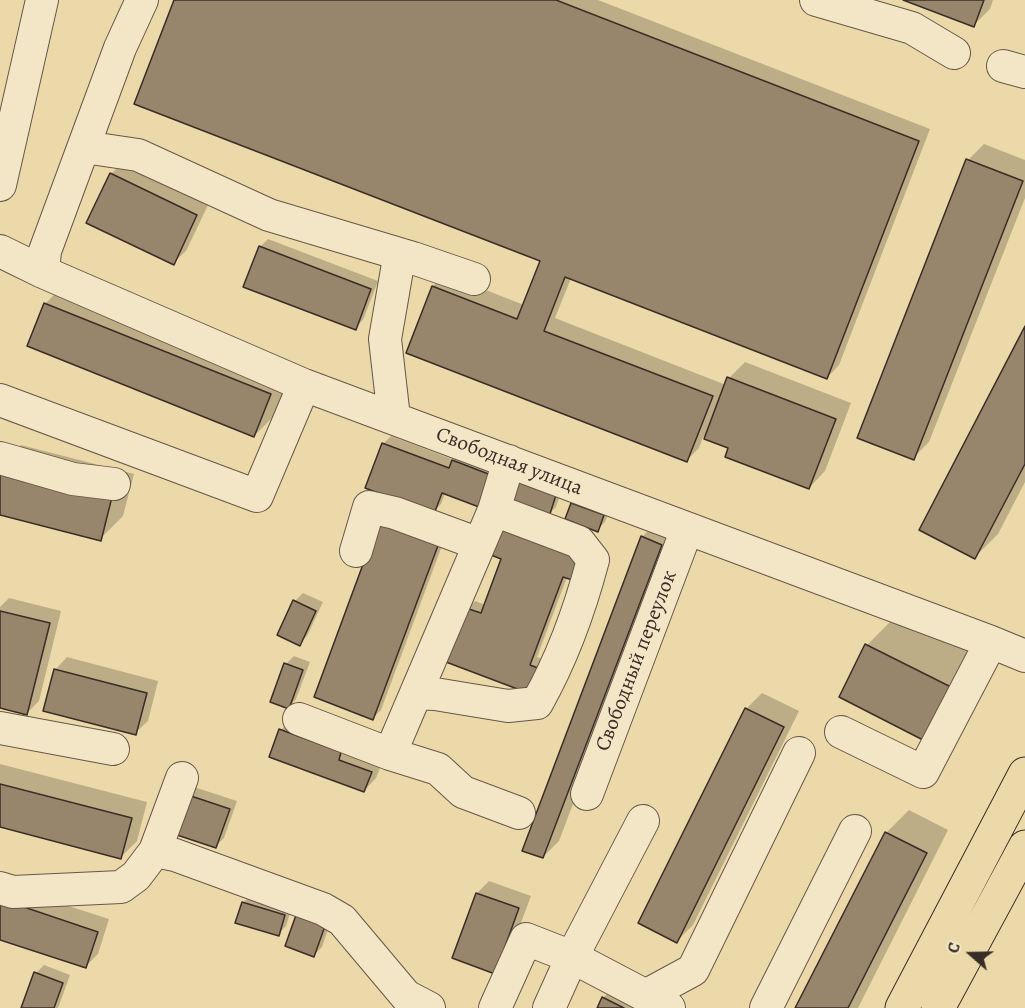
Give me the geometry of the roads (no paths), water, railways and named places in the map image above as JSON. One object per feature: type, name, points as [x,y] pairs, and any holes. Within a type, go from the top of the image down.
[{"type":"main road","points":[[902,1008],[1025,774]]},
{"type":"main road","points":[[938,1008],[1025,847]]},
{"type":"street","points":[[0,185],[42,0]]},
{"type":"street","points":[[43,272],[45,251],[120,48],[142,0]]},
{"type":"street","points":[[816,0],[912,28],[954,53]]},
{"type":"street","points":[[84,147],[138,155],[269,215],[474,279]]},
{"type":"street","name":"Свободная улица","points":[[0,251],[43,272],[304,385],[1025,656]]},
{"type":"street","points":[[394,418],[385,339],[398,264],[396,253]]},
{"type":"street","points":[[0,400],[257,496],[304,385]]},
{"type":"street","points":[[0,458],[73,478],[114,484]]},
{"type":"street","points":[[390,754],[494,510],[509,461]]},
{"type":"street","points":[[356,551],[369,507],[395,513],[479,544]]},
{"type":"street","points":[[416,693],[508,706],[537,703],[554,674],[585,589],[593,560],[579,542],[494,510]]},
{"type":"street","name":"Свободный переулок","points":[[587,794],[687,529]]},
{"type":"street","points":[[841,732],[922,772],[991,642]]},
{"type":"street","points":[[299,719],[390,754],[438,769],[463,792],[519,813]]},
{"type":"street","points":[[0,728],[113,750]]},
{"type":"street","points":[[495,1008],[526,939],[572,957],[657,1002],[693,970],[799,753]]},
{"type":"street","points":[[0,888],[13,892],[121,887],[136,876],[155,851],[182,778]]},
{"type":"street","points":[[549,1008],[572,957],[643,821]]},
{"type":"street","points":[[766,1008],[855,831]]},
{"type":"street","points":[[155,851],[175,855],[323,909],[342,920],[406,996],[429,1008]]}]
